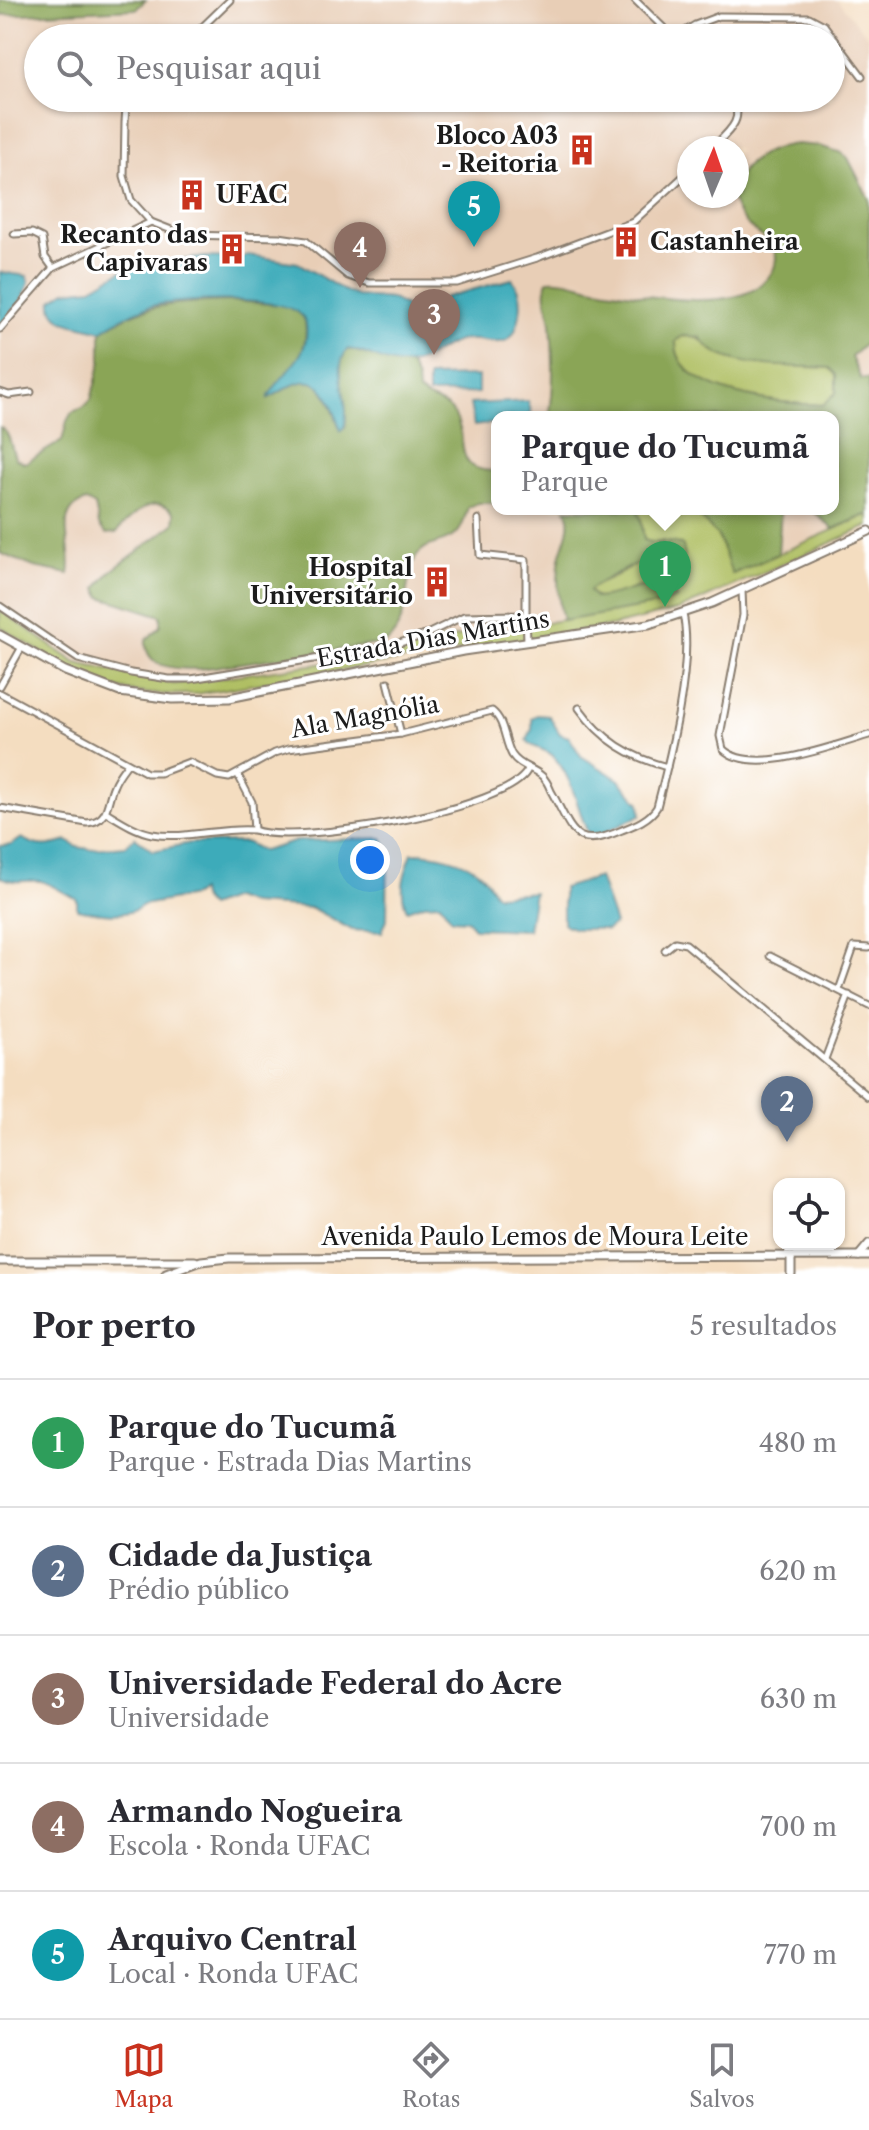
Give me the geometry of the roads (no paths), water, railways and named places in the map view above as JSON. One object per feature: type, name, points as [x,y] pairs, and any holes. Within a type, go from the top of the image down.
[{"type":"street","points":[[205,24],[230,0]]},
{"type":"street","points":[[635,0],[660,24]]},
{"type":"street","points":[[698,24],[719,16],[809,17],[822,24]]},
{"type":"street","points":[[845,52],[862,76]]},
{"type":"street","points":[[126,112],[124,176],[131,200],[151,222],[184,235],[279,237],[306,241],[357,281],[441,284],[477,278],[633,222],[677,182]]},
{"type":"street","points":[[724,136],[736,123],[738,112]]},
{"type":"street","points":[[0,329],[53,268],[151,222]]},
{"type":"street","points":[[14,234],[32,233],[42,238],[45,257],[53,268]]},
{"type":"street","points":[[0,392],[9,395],[31,392]]},
{"type":"street","points":[[478,519],[480,555],[526,560],[527,642]]},
{"type":"street","name":"Estrada Dias Martins","points":[[0,635],[65,671],[106,688],[144,697],[229,698],[420,659],[624,629],[683,614],[869,531]]},
{"type":"street","points":[[742,590],[743,615],[720,736],[723,749],[745,760],[769,760],[869,735]]},
{"type":"street","points":[[0,606],[78,659],[131,673],[180,680],[387,647],[425,635],[464,616],[526,615]]},
{"type":"street","points":[[106,812],[138,830],[161,835],[221,829],[254,830],[274,835],[386,824],[486,799],[522,779],[528,769],[541,775],[574,833],[594,840],[634,825],[654,812],[667,767],[687,652],[683,614]]},
{"type":"street","points":[[0,686],[22,647]]},
{"type":"street","points":[[388,682],[401,734]]},
{"type":"street","points":[[0,693],[153,774],[189,762],[217,776],[229,778],[238,775],[252,802],[254,830]]},
{"type":"street","points":[[579,708],[597,731],[621,749],[667,767]]},
{"type":"street","name":"Ala Magnólia","points":[[238,775],[275,753],[299,746],[401,734],[492,711],[497,714],[511,753],[528,769]]},
{"type":"street","points":[[0,808],[87,823],[98,821],[106,812],[114,783],[128,763]]},
{"type":"street","points":[[665,950],[675,942],[686,944],[869,1097]]},
{"type":"street","points":[[839,990],[856,946],[869,948]]},
{"type":"street","points":[[770,956],[869,1006]]},
{"type":"street","points":[[825,1059],[849,995]]},
{"type":"street","points":[[859,1256],[869,1244]]},
{"type":"street","points":[[791,1256],[791,1274]]},
{"type":"street","name":"Avenida Paulo Lemos de Moura Leite","points":[[0,1261],[869,1256]]},
{"type":"street","name":"Avenida Paulo Lemos de Moura Leite","points":[[166,1274],[201,1261]]},
{"type":"water","points":[[248,255],[298,263],[357,296],[392,299],[407,307],[433,306],[446,297],[512,279],[520,295],[520,313],[516,328],[503,341],[464,340],[414,363],[393,363],[348,349],[341,365],[346,417],[341,431],[332,404],[316,384],[298,383],[268,398],[304,347],[306,324],[299,314],[285,307],[214,300],[170,303],[135,312],[101,331],[68,323],[52,309],[52,300],[66,291],[92,288],[130,266]]},
{"type":"water","points":[[0,272],[27,276],[29,283],[22,300],[0,325]]},
{"type":"water","points":[[478,376],[478,393],[428,394],[428,377]]},
{"type":"water","points":[[528,401],[531,411],[491,411],[491,424],[474,426],[470,404]]},
{"type":"water","points":[[549,716],[560,734],[569,737],[581,756],[618,779],[640,803],[641,815],[598,836],[589,836],[560,765],[550,753],[532,746],[527,740],[532,729],[532,718]]},
{"type":"water","points":[[135,837],[153,851],[190,843],[246,842],[263,851],[297,841],[382,838],[388,849],[387,919],[382,932],[352,930],[312,908],[251,904],[233,898],[209,907],[201,898],[200,891],[193,896],[143,905],[129,912],[102,913],[77,909],[77,899],[43,882],[0,877],[0,846],[11,845],[22,838],[44,846],[68,841],[77,847],[90,849],[125,846]]},
{"type":"water","points":[[412,853],[467,864],[483,876],[497,895],[534,892],[528,930],[474,928],[467,920],[452,919],[440,903],[407,910],[403,888]]},
{"type":"water","points":[[599,877],[615,924],[607,930],[579,929],[563,923],[563,888]]},
{"type":"place","name":"Bloco A03 - Reitoria","points":[[582,150]]},
{"type":"place","name":"UFAC","points":[[192,195]]},
{"type":"place","name":"Castanheira","points":[[626,242]]},
{"type":"place","name":"Arquivo Central","points":[[474,247]]},
{"type":"place","name":"Recanto das Capivaras","points":[[232,249]]},
{"type":"place","name":"Armando Nogueira","points":[[360,288]]},
{"type":"place","name":"Universidade Federal do Acre","points":[[434,355]]},
{"type":"place","name":"Hospital Universitário","points":[[437,582]]},
{"type":"place","name":"Parque do Tucumã","points":[[665,607]]},
{"type":"place","name":"Cidade da Justiça","points":[[787,1142]]}]
